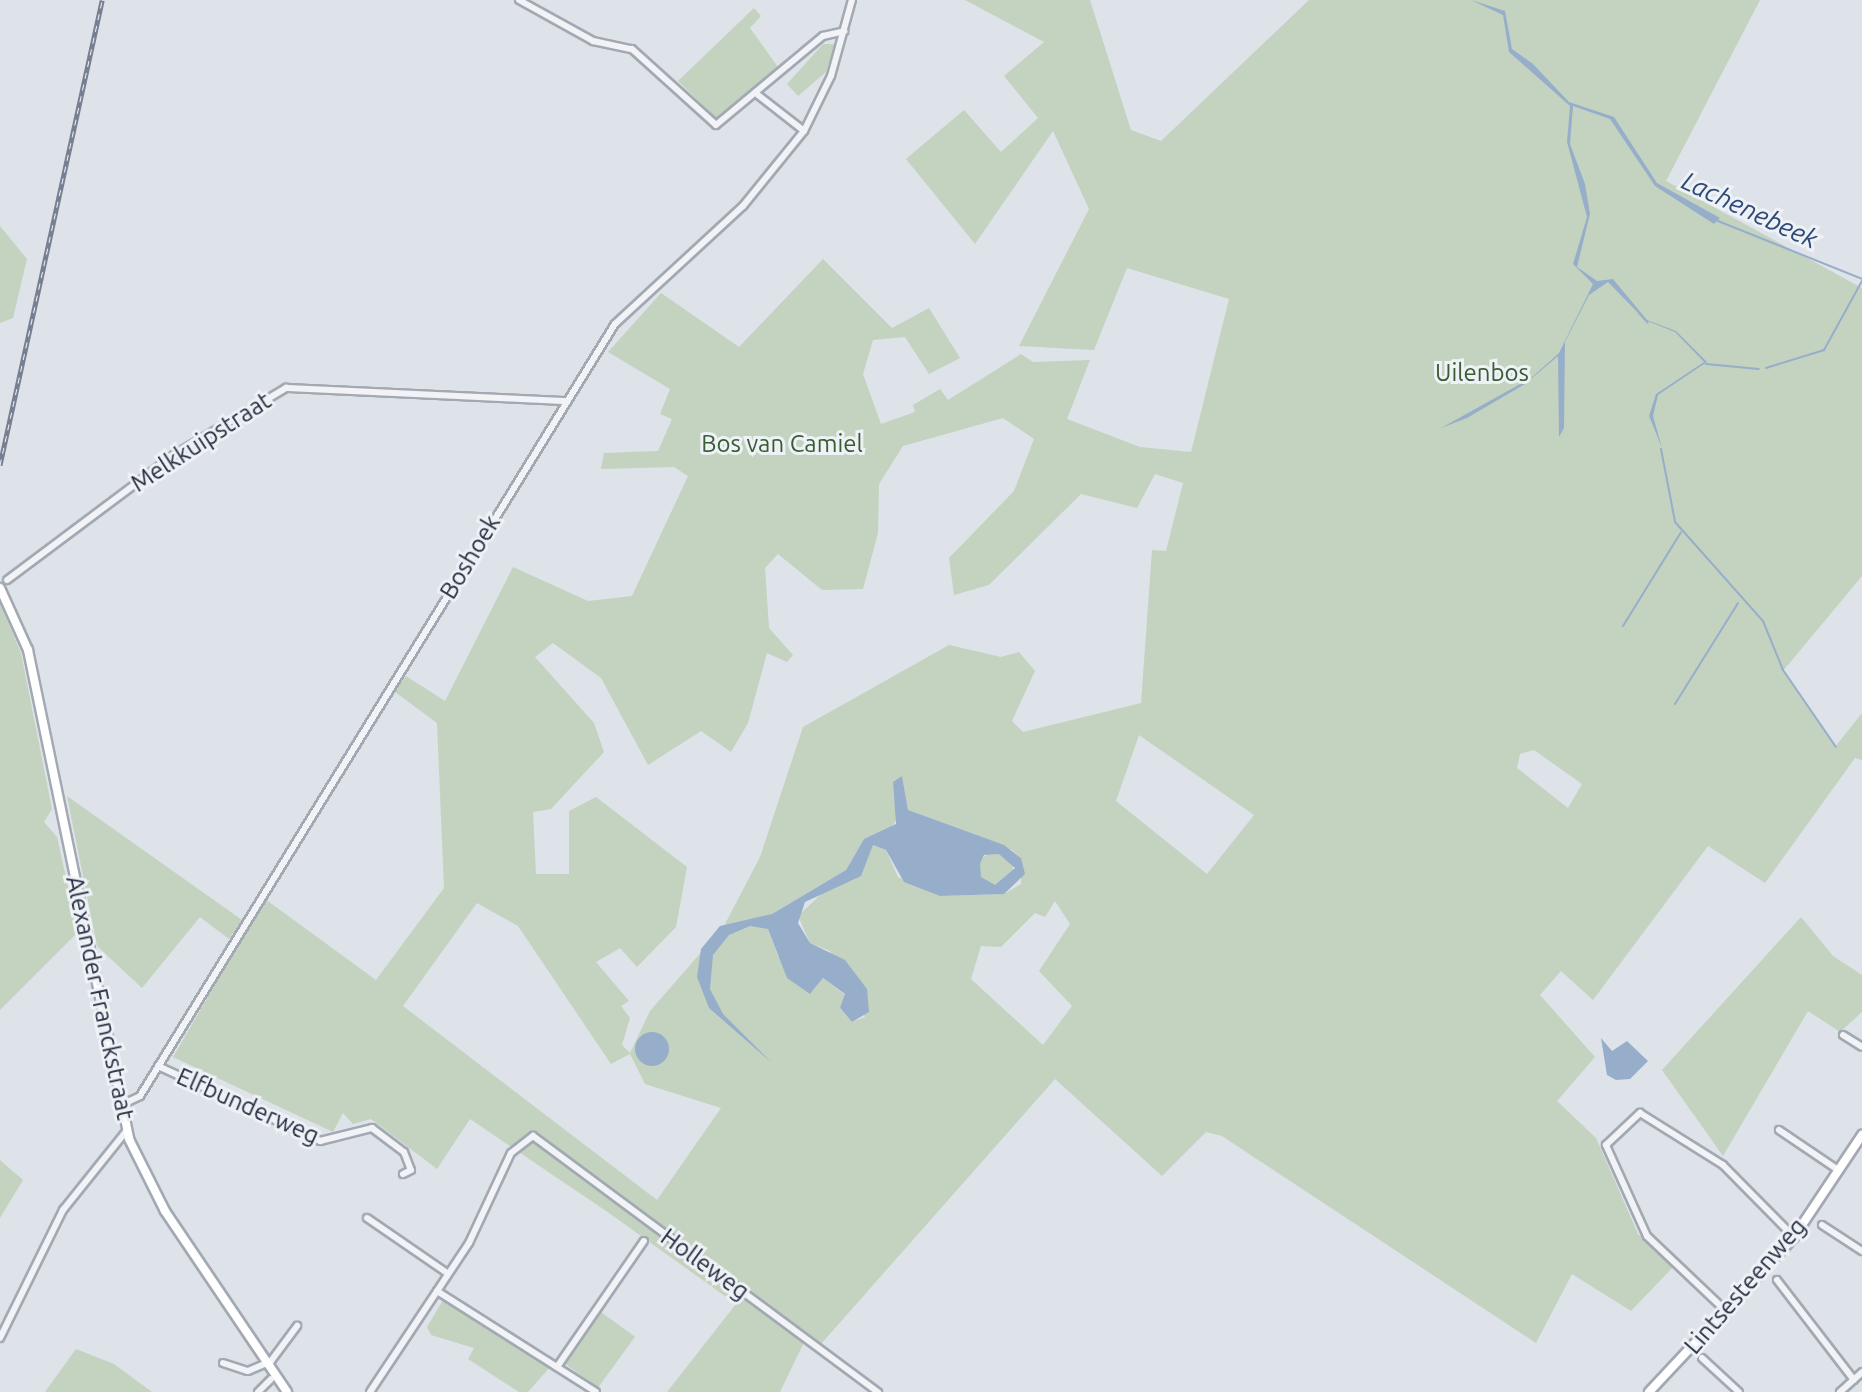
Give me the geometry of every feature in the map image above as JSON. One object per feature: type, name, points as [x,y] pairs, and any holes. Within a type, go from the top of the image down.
[{"type":"street","points":[[519,0],[593,41],[632,49],[716,125],[758,95],[823,36],[844,31]]},
{"type":"street","name":"Boshoek","points":[[121,1105],[137,1099],[158,1066],[615,324],[743,206],[804,131],[844,31],[852,0]]},
{"type":"street","points":[[758,95],[804,131]]},
{"type":"street","name":"Melkkuipstraat","points":[[7,580],[174,455],[286,388],[566,401]]},
{"type":"street","name":"Alexander Franckstraat","points":[[0,588],[28,650],[127,1130],[165,1211],[235,1308],[271,1379]]},
{"type":"street","points":[[1843,1035],[1862,1047]]},
{"type":"street","name":"Elfbunderweg","points":[[158,1066],[315,1140],[372,1128],[402,1150],[411,1170]]},
{"type":"street","points":[[1727,1312],[1647,1236],[1606,1145],[1640,1113],[1723,1165],[1794,1237]]},
{"type":"street","points":[[0,1338],[63,1210],[127,1130]]},
{"type":"street","points":[[1779,1130],[1838,1170]]},
{"type":"street","name":"Lintsesteenweg","points":[[1649,1392],[1794,1237],[1862,1135]]},
{"type":"street","name":"Holleweg","points":[[447,1273],[511,1153],[533,1136],[878,1392]]},
{"type":"street","points":[[403,1174],[420,1167]]},
{"type":"street","points":[[367,1218],[447,1273],[372,1389]]},
{"type":"street","points":[[1822,1225],[1862,1251]]},
{"type":"street","points":[[557,1367],[644,1241]]},
{"type":"street","points":[[1777,1280],[1854,1380]]},
{"type":"street","points":[[437,1291],[596,1392]]},
{"type":"street","points":[[223,1363],[248,1371],[264,1363],[297,1326]]},
{"type":"street","points":[[1702,1358],[1739,1392]]},
{"type":"street","points":[[1840,1392],[1862,1372]]},
{"type":"street","points":[[258,1392],[271,1379],[287,1392]]},
{"type":"green space","points":[[965,0],[1090,0],[1131,130],[1161,141],[1309,0],[1760,0],[1666,181],[1862,288],[1862,576],[1783,671],[1835,747],[1862,713],[1862,760],[1855,758],[1765,883],[1708,846],[1593,1000],[1561,971],[1540,995],[1595,1057],[1557,1101],[1596,1138],[1638,1234],[1676,1264],[1631,1311],[1572,1274],[1536,1343],[1222,1136],[1206,1132],[1162,1176],[1055,1079],[821,1344],[807,1336],[780,1392],[667,1392],[736,1304],[609,1213],[470,1119],[437,1169],[371,1119],[353,1124],[343,1113],[333,1132],[173,1057],[265,899],[376,980],[444,888],[437,723],[395,692],[406,676],[445,701],[513,567],[588,601],[632,596],[688,476],[674,467],[601,469],[604,453],[658,451],[672,419],[660,414],[670,389],[608,352],[661,293],[739,347],[823,259],[892,328],[929,308],[960,358],[929,374],[905,337],[873,340],[863,374],[881,424],[915,412],[913,405],[940,389],[948,400],[1021,354],[1033,362],[1090,360],[1067,419],[1140,447],[1191,452],[1229,299],[1127,268],[1094,350],[1019,346],[1089,209],[1053,131],[975,244],[906,159],[964,110],[1001,152],[1038,118],[1004,76],[1044,42]],"holes":[[[1003,418],[1034,439],[1014,491],[949,558],[954,595],[989,585],[1081,494],[1137,508],[1155,474],[1183,483],[1166,551],[1152,550],[1141,703],[1023,732],[1012,721],[1035,671],[1019,652],[1001,657],[949,645],[803,727],[760,857],[724,926],[650,1011],[630,1053],[622,1045],[630,1018],[621,1006],[629,1001],[596,962],[620,948],[637,967],[676,927],[687,867],[596,797],[569,811],[569,874],[536,874],[533,812],[551,809],[604,752],[594,723],[535,657],[553,643],[601,678],[648,765],[701,731],[731,752],[748,723],[767,653],[787,662],[793,655],[769,628],[765,568],[778,554],[822,590],[863,589],[878,533],[879,484],[903,446]],[[1139,735],[1254,815],[1207,874],[1116,801]],[[1534,750],[1582,784],[1568,808],[1517,768],[1520,754]],[[902,777],[908,810],[1012,850],[1021,858],[1021,884],[1004,894],[940,896],[898,877],[886,850],[873,845],[798,916],[810,943],[830,951],[865,1017],[852,1022],[840,1009],[845,995],[823,978],[810,994],[778,956],[768,929],[772,914],[846,870],[864,839],[890,832],[897,817],[893,782]],[[1055,901],[1070,924],[1039,971],[1072,1006],[1043,1045],[971,979],[981,946],[1001,947],[1035,913],[1045,917]],[[477,903],[518,926],[611,1064],[630,1054],[645,1084],[721,1108],[657,1200],[403,1006]]]},
{"type":"green space","points":[[754,8],[761,16],[750,28],[780,70],[718,120],[678,81]]},
{"type":"green space","points":[[823,44],[835,44],[826,72],[798,96],[787,84]]},
{"type":"green space","points":[[0,226],[27,259],[13,318],[0,323]]},
{"type":"green space","points":[[0,604],[21,653],[52,809],[44,822],[57,837],[78,932],[0,1010]]},
{"type":"green space","points":[[67,796],[242,920],[229,939],[200,917],[142,988],[97,946]]},
{"type":"green space","points":[[996,852],[1008,857],[1013,869],[1008,881],[996,886],[984,881],[979,869],[984,857]]},
{"type":"green space","points":[[1801,917],[1833,956],[1862,975],[1862,1012],[1840,1032],[1808,1011],[1723,1156],[1662,1070]]},
{"type":"green space","points":[[0,1160],[23,1180],[0,1218]]},
{"type":"green space","points":[[443,1300],[550,1367],[528,1392],[519,1392],[468,1359],[474,1348],[431,1335],[427,1327]]},
{"type":"green space","points":[[601,1312],[635,1337],[598,1388],[564,1363]]},
{"type":"green space","points":[[76,1349],[114,1364],[152,1392],[45,1392]]},
{"type":"water","points":[[1471,0],[1505,11],[1512,49],[1533,64],[1569,102],[1614,117],[1657,183],[1720,218],[1714,224],[1655,186],[1610,119],[1573,106],[1570,144],[1585,184],[1590,214],[1577,267],[1597,281],[1613,279],[1647,320],[1676,331],[1707,362],[1658,395],[1653,416],[1662,448],[1649,416],[1656,394],[1704,362],[1675,332],[1645,320],[1608,282],[1589,295],[1565,342],[1564,428],[1559,437],[1558,356],[1525,384],[1467,418],[1441,428],[1531,378],[1559,353],[1593,284],[1573,264],[1587,217],[1567,142],[1570,106],[1509,52],[1503,15]]},
{"type":"water","points":[[902,776],[908,810],[1004,845],[1021,858],[1025,874],[1004,894],[940,896],[904,882],[886,850],[873,845],[861,876],[805,902],[798,923],[810,943],[845,960],[867,989],[869,1012],[852,1022],[840,1008],[845,994],[823,978],[810,994],[787,978],[768,929],[750,926],[729,935],[713,955],[710,989],[723,1014],[772,1063],[709,1008],[697,977],[701,949],[720,926],[772,914],[846,870],[864,839],[896,824],[893,782]],"holes":[[[999,854],[1015,868],[995,885],[981,877],[980,864],[984,855]]]},
{"type":"water","points":[[652,1032],[664,1037],[669,1049],[664,1061],[652,1066],[640,1061],[635,1049],[640,1037]]},
{"type":"water","points":[[1601,1038],[1612,1051],[1627,1041],[1648,1061],[1630,1079],[1616,1080],[1607,1075]]},
{"type":"waterway","name":"Lachenebeek","points":[[1718,221],[1862,279]]},
{"type":"waterway","points":[[1766,368],[1824,350],[1862,281]]},
{"type":"waterway","points":[[1639,313],[1648,323]]},
{"type":"waterway","points":[[1706,364],[1759,369]]},
{"type":"waterway","points":[[1661,449],[1675,522],[1763,621],[1783,670],[1836,747]]},
{"type":"waterway","points":[[1623,626],[1681,532]]},
{"type":"waterway","points":[[1675,704],[1738,603]]},
{"type":"railway","points":[[0,465],[102,0]]},
{"type":"park label","name":"Uilenbos","points":[[1482,373]]},
{"type":"park label","name":"Bos van Camiel","points":[[782,444]]}]
